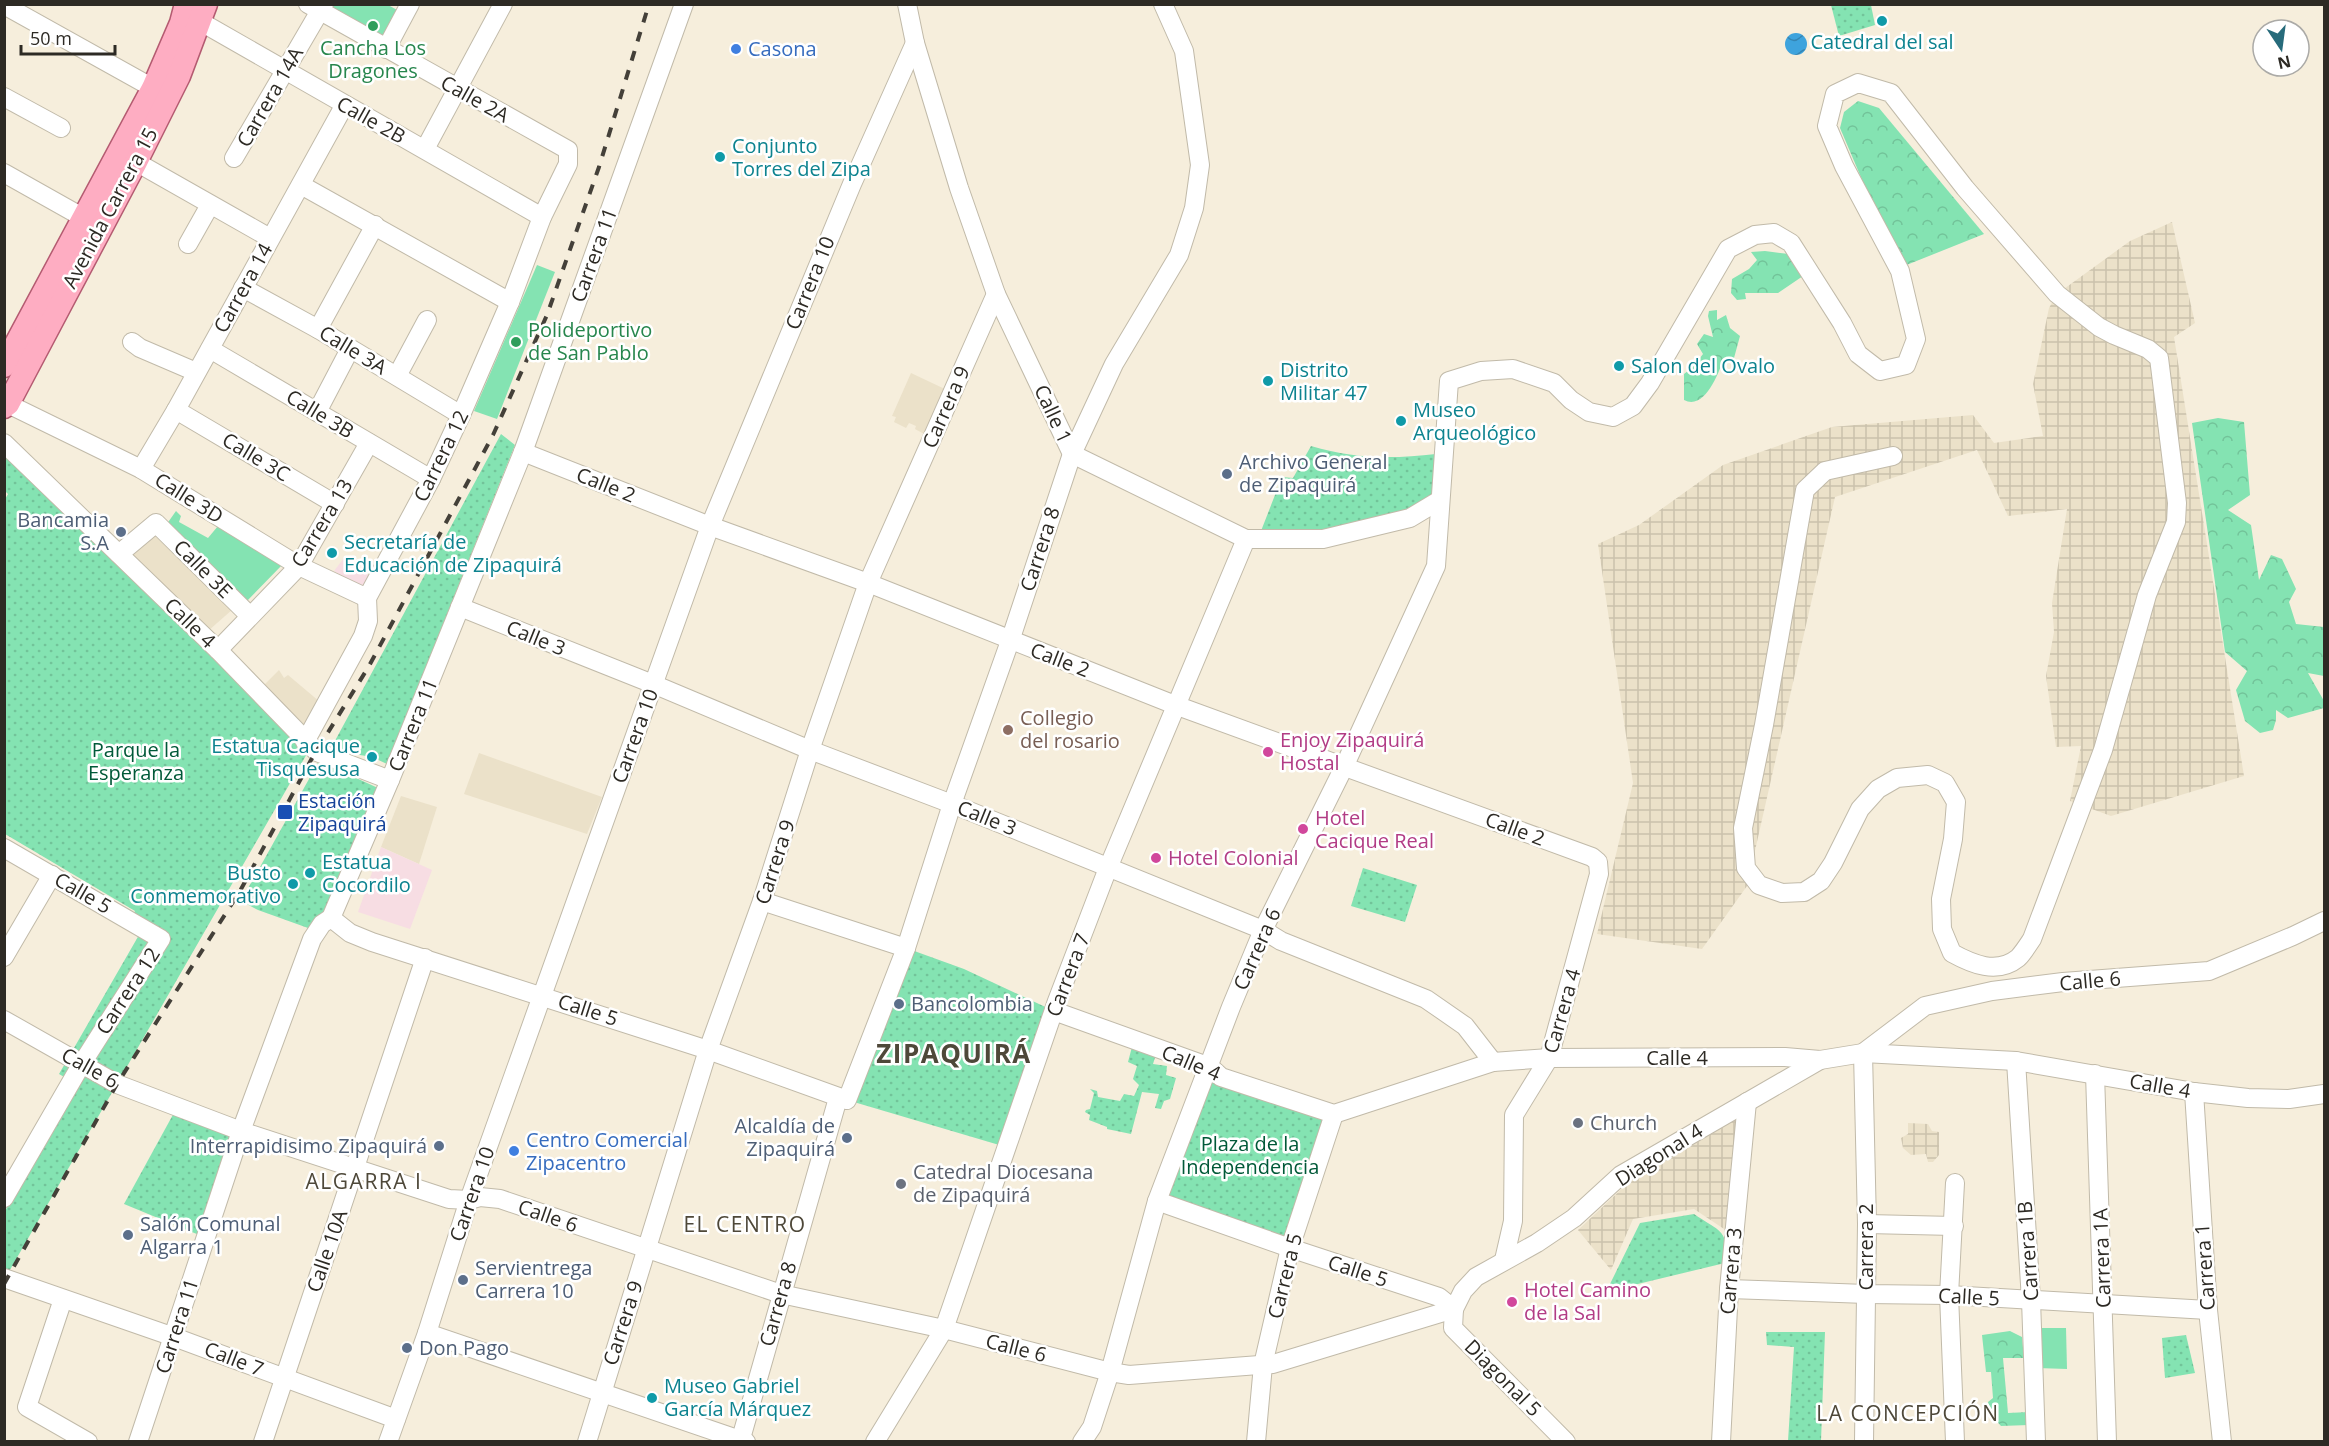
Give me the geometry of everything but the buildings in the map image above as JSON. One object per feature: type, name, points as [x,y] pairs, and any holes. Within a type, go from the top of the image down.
[{"type":"main road","name":"Avenida Carrera 15","points":[[4,366],[153,88],[181,23],[186,4]]},
{"type":"main road","name":"Avenida Carrera 15","points":[[6,405],[136,162],[179,76],[203,13]]},
{"type":"street","points":[[386,49],[410,4]]},
{"type":"street","points":[[424,149],[503,4]]},
{"type":"street","name":"Carrera 11","points":[[138,1442],[241,1131],[312,939],[322,924],[331,918],[390,780],[523,452],[684,4]]},
{"type":"street","name":"Calle 1","points":[[899,4],[914,40],[959,188],[996,294],[1072,454],[1246,539],[1323,539],[1410,518],[1440,500]]},
{"type":"street","name":"Calle 1","points":[[907,4],[914,40]]},
{"type":"street","name":"Carrera 8","points":[[742,1441],[781,1294],[842,1099],[906,948],[952,804],[1010,641],[1072,454],[1114,364],[1179,255],[1194,208],[1200,165],[1184,51],[1163,4]]},
{"type":"street","name":"Calle 2A","points":[[317,7],[386,49],[568,150],[568,164]]},
{"type":"street","name":"Carrera 14A","points":[[234,158],[285,72],[317,7]]},
{"type":"street","points":[[17,8],[153,88]]},
{"type":"street","name":"Calle 2B","points":[[203,13],[285,72],[542,218]]},
{"type":"street","name":"Carrera 10","points":[[388,1442],[427,1333],[468,1200],[710,526],[914,40]]},
{"type":"street","name":"Carrera 6","points":[[1110,1372],[1157,1201],[1263,930],[1344,767],[1436,566],[1449,381],[1481,371],[1513,369],[1554,383],[1571,400],[1589,412],[1613,417],[1633,406],[1650,383],[1728,249],[1755,235],[1774,233],[1791,243],[1842,323],[1858,354],[1880,370],[1906,365],[1916,339],[1900,271],[1844,166],[1827,126],[1835,94],[1858,84],[1890,93],[2037,284],[2057,294],[2099,327],[2114,336],[2148,349],[2159,358],[2177,503],[2176,522],[2147,595],[2103,750],[2032,939],[2018,958],[1995,967],[1974,965],[1952,954],[1942,929],[1941,899],[1953,838],[1956,802],[1945,783],[1928,775],[1897,778],[1878,789],[1860,809],[1833,863],[1821,881],[1804,892],[1782,894],[1759,885],[1746,868],[1743,828],[1764,725],[1805,490],[1825,471],[1893,456]]},
{"type":"street","points":[[4,97],[61,128]]},
{"type":"street","name":"Carrera 14","points":[[141,469],[177,410],[344,106]]},
{"type":"street","points":[[136,162],[270,238]]},
{"type":"street","name":"Carrera 12","points":[[305,742],[366,628],[368,598],[431,479],[461,415],[510,302],[542,218],[568,164]]},
{"type":"street","points":[[7,181],[84,218]]},
{"type":"street","points":[[301,185],[510,302]]},
{"type":"street","points":[[188,244],[210,205]]},
{"type":"street","points":[[318,329],[375,225]]},
{"type":"street","name":"Calle 3A","points":[[243,288],[318,329],[461,415]]},
{"type":"street","name":"Carrera 9","points":[[587,1442],[708,1050],[762,901],[810,750],[868,583],[996,294]]},
{"type":"street","points":[[397,376],[427,320]]},
{"type":"street","points":[[132,342],[140,348],[196,372]]},
{"type":"street","name":"Calle 3B","points":[[210,349],[431,479]]},
{"type":"street","points":[[317,412],[350,349]]},
{"type":"street","name":"Calle 3D","points":[[6,405],[141,469],[299,566],[368,598]]},
{"type":"street","name":"Calle 3C","points":[[177,410],[335,504]]},
{"type":"street","name":"Calle 4","points":[[4,443],[218,650],[305,742],[317,752],[390,780]]},
{"type":"street","name":"Carrera 13","points":[[218,650],[299,566],[369,443]]},
{"type":"street","name":"Calle 2","points":[[523,452],[710,526],[868,583],[1175,705],[1592,856],[1598,862]]},
{"type":"street","points":[[1410,518],[1437,540]]},
{"type":"street","name":"Calle 3E","points":[[119,554],[156,523],[250,616]]},
{"type":"street","name":"Carrera 7","points":[[875,1442],[944,1329],[1054,1011],[1108,868],[1246,539]]},
{"type":"street","name":"Calle 3","points":[[460,608],[653,684],[810,750],[952,804],[1426,999],[1465,1026],[1494,1062]]},
{"type":"street","name":"Calle 5","points":[[4,848],[161,939]]},
{"type":"street","name":"Carrera 4","points":[[1504,1260],[1513,1221],[1514,1115],[1550,1058],[1599,874],[1598,862]]},
{"type":"street","points":[[4,957],[52,875]]},
{"type":"street","points":[[762,901],[906,948]]},
{"type":"street","name":"Calle 5","points":[[331,918],[351,933],[708,1050],[842,1099]]},
{"type":"street","name":"Calle 6","points":[[1863,1053],[1925,1006],[1992,991],[2063,982],[2209,971],[2325,921]]},
{"type":"street","name":"Carrera 12","points":[[7,1188],[161,939]]},
{"type":"street","name":"Calle 10A","points":[[263,1442],[425,958]]},
{"type":"street","name":"Calle 4","points":[[1054,1011],[1210,1067],[1221,1077],[1334,1114],[1494,1062],[1550,1058],[1785,1057],[1820,1060],[1863,1053],[2016,1061],[2194,1092],[2248,1098],[2289,1099],[2325,1094]]},
{"type":"street","name":"Calle 6","points":[[4,1020],[117,1084],[241,1131],[354,1169],[449,1199],[468,1200],[480,1197],[500,1199],[781,1294],[944,1329],[1110,1372],[1129,1375],[1273,1364],[1454,1309]]},
{"type":"street","name":"Carrera 2","points":[[1863,1053],[1867,1224],[1864,1442]]},
{"type":"street","name":"Diagonal 4","points":[[1504,1260],[1537,1243],[1574,1218],[1621,1175],[1820,1060]]},
{"type":"street","name":"Carrera 1B","points":[[2016,1061],[2031,1300],[2036,1442]]},
{"type":"street","name":"Carrera 1A","points":[[2095,1074],[2107,1442]]},
{"type":"street","name":"Carrera 1","points":[[2194,1092],[2208,1310],[2222,1442]]},
{"type":"street","name":"Carrera 3","points":[[1721,1442],[1729,1289],[1747,1102]]},
{"type":"street","name":"Carrera 5","points":[[1256,1442],[1263,1365],[1290,1248],[1334,1114]]},
{"type":"street","points":[[1954,1442],[1949,1295],[1955,1183]]},
{"type":"street","name":"Calle 5","points":[[1157,1201],[1439,1297],[1454,1309]]},
{"type":"street","points":[[1867,1224],[1954,1226]]},
{"type":"street","points":[[1454,1309],[1463,1291],[1476,1278],[1504,1260]]},
{"type":"street","name":"Calle 7","points":[[4,1278],[174,1337],[396,1419]]},
{"type":"street","name":"Calle 5","points":[[1729,1289],[1949,1295],[2208,1310]]},
{"type":"street","points":[[63,1299],[27,1407],[88,1442]]},
{"type":"street","name":"Diagonal 5","points":[[1454,1309],[1453,1328],[1566,1442]]},
{"type":"street","points":[[427,1333],[742,1441]]},
{"type":"street","points":[[1082,1442],[1092,1427],[1110,1372]]},
{"type":"shaded area","points":[[2172,222],[2195,323],[2174,337],[2244,776],[2111,816],[2070,801],[2081,746],[2056,747],[2046,676],[2054,632],[2052,603],[2067,509],[2008,516],[1977,450],[1835,497],[1747,886],[1702,949],[1597,934],[1633,783],[1598,544],[1639,525],[1723,465],[1832,427],[1973,415],[1994,443],[2043,436],[2033,384],[2049,308],[2057,294],[2130,241]]},
{"type":"shaded area","points":[[911,373],[947,390],[924,434],[909,423],[906,428],[894,422],[896,417],[892,416]]},
{"type":"shaded area","points":[[158,528],[233,609],[208,631],[131,553]]},
{"type":"shaded area","points":[[344,558],[371,577],[364,588],[334,571]]},
{"type":"shaded area","points":[[279,670],[284,678],[288,675],[320,702],[303,726],[264,685]]},
{"type":"shaded area","points":[[479,753],[602,797],[587,834],[464,794]]},
{"type":"shaded area","points":[[401,796],[437,807],[419,864],[381,847]]},
{"type":"shaded area","points":[[381,847],[432,870],[410,929],[358,912]]},
{"type":"shaded area","points":[[1742,1116],[1730,1233],[1694,1209],[1633,1219],[1611,1270],[1578,1230],[1628,1183]]},
{"type":"shaded area","points":[[1908,1123],[1928,1124],[1932,1131],[1939,1132],[1939,1155],[1933,1162],[1928,1162],[1926,1154],[1911,1155],[1903,1148],[1901,1138],[1908,1134]]},
{"type":"green space","name":"Cancha Los Dragones","points":[[334,4],[388,5],[399,11],[383,39],[330,12]]},
{"type":"green space","points":[[1831,5],[1871,5],[1875,25],[1839,36]]},
{"type":"green space","points":[[1858,101],[1879,108],[1984,234],[1904,266],[1863,182],[1840,128],[1844,112]]},
{"type":"green space","points":[[1751,252],[1789,254],[1803,276],[1778,293],[1745,293],[1746,299],[1737,300],[1731,293],[1732,279],[1749,269],[1757,260]]},
{"type":"green space","name":"Polideportivo de San Pablo","points":[[537,265],[555,272],[497,419],[474,411]]},
{"type":"green space","points":[[1717,310],[1717,320],[1726,315],[1730,328],[1740,336],[1734,358],[1724,358],[1715,380],[1705,395],[1692,402],[1684,400],[1684,374],[1703,354],[1697,344],[1704,334],[1713,337],[1708,316],[1709,311]]},
{"type":"green space","points":[[2218,418],[2244,422],[2250,495],[2228,510],[2251,525],[2259,580],[2271,555],[2282,559],[2296,589],[2289,602],[2296,624],[2324,627],[2324,676],[2308,673],[2324,701],[2324,708],[2288,718],[2276,710],[2273,730],[2260,733],[2245,721],[2236,690],[2247,671],[2225,652],[2192,423]]},
{"type":"green space","points":[[501,434],[515,445],[387,764],[372,757],[330,750]]},
{"type":"green space","points":[[1311,446],[1373,457],[1436,454],[1434,496],[1411,514],[1323,535],[1261,531],[1282,477],[1293,478]]},
{"type":"green space","name":"Parque la Esperanza","points":[[4,447],[308,752],[7,1275],[4,1274],[5,1211],[78,1085],[59,1074],[139,935],[127,927],[135,911],[5,834],[4,501],[8,494],[5,491]]},
{"type":"green space","points":[[176,511],[181,516],[179,522],[208,538],[218,526],[283,564],[247,601],[164,528]]},
{"type":"green space","points":[[319,761],[378,788],[323,918],[308,928],[258,910],[241,901]]},
{"type":"green space","points":[[1363,868],[1417,885],[1405,922],[1351,906]]},
{"type":"green space","points":[[906,948],[964,969],[1054,1011],[1006,1147],[847,1100]]},
{"type":"green space","points":[[1133,1043],[1157,1051],[1153,1064],[1167,1066],[1166,1075],[1176,1078],[1170,1099],[1164,1101],[1161,1109],[1155,1108],[1159,1094],[1142,1092],[1131,1134],[1107,1129],[1089,1120],[1090,1115],[1085,1112],[1090,1109],[1094,1093],[1090,1089],[1097,1091],[1098,1097],[1120,1101],[1124,1094],[1134,1096],[1139,1085],[1133,1079],[1137,1066],[1128,1062]]},
{"type":"green space","name":"Plaza de la Independencia","points":[[1210,1075],[1331,1117],[1286,1245],[1166,1203]]},
{"type":"green space","points":[[175,1111],[238,1133],[204,1237],[124,1204]]},
{"type":"green space","points":[[1694,1214],[1721,1232],[1726,1244],[1725,1263],[1617,1289],[1610,1284],[1640,1223]]},
{"type":"green space","points":[[2039,1328],[2066,1328],[2067,1369],[2037,1368]]},
{"type":"green space","points":[[2010,1331],[2022,1337],[2024,1358],[2003,1358],[2008,1413],[2029,1412],[2029,1425],[2001,1426],[1991,1415],[1988,1402],[1993,1398],[1991,1372],[1986,1372],[1982,1335]]},
{"type":"green space","points":[[1766,1332],[1825,1332],[1821,1441],[1788,1441],[1794,1347],[1767,1345]]},
{"type":"green space","points":[[2186,1335],[2195,1373],[2165,1378],[2162,1338]]},
{"type":"water","points":[[1792,33],[1800,33],[1807,40],[1807,48],[1800,55],[1792,55],[1785,48],[1785,40]]},
{"type":"railway","points":[[4,1284],[117,1084],[240,891],[311,760],[369,666],[493,435],[547,315],[599,167],[649,4]]},
{"type":"place","name":"Catedral del sal","points":[[1882,21]]},
{"type":"place","name":"Cancha Los Dragones","points":[[373,26]]},
{"type":"place","name":"Casona","points":[[736,49]]},
{"type":"place","name":"Conjunto Torres del Zipa","points":[[720,157]]},
{"type":"place","name":"Polideportivo de San Pablo","points":[[516,342]]},
{"type":"place","name":"Salon del Ovalo","points":[[1619,366]]},
{"type":"place","name":"Distrito Militar 47","points":[[1268,381]]},
{"type":"place","name":"Museo Arqueológico","points":[[1401,421]]},
{"type":"place","name":"Archivo General de Zipaquirá","points":[[1227,474]]},
{"type":"place","name":"Bancamia S.A","points":[[121,532]]},
{"type":"place","name":"Secretaría de Educación de Zipaquirá","points":[[332,553]]},
{"type":"place","name":"Collegio del rosario","points":[[1008,730]]},
{"type":"place","name":"Enjoy Zipaquirá Hostal","points":[[1268,752]]},
{"type":"place","name":"Estatua Cacique Tisquesusa","points":[[372,757]]},
{"type":"place","name":"Estación Zipaquirá","points":[[285,812]]},
{"type":"place","name":"Hotel Cacique Real","points":[[1303,829]]},
{"type":"place","name":"Hotel Colonial","points":[[1156,858]]},
{"type":"place","name":"Estatua Cocordilo","points":[[310,873]]},
{"type":"place","name":"Busto Conmemorativo","points":[[293,884]]},
{"type":"place","name":"Bancolombia","points":[[899,1004]]},
{"type":"place","name":"Church","points":[[1578,1123]]},
{"type":"place","name":"Alcaldía de Zipaquirá","points":[[847,1138]]},
{"type":"place","name":"Interrapidisimo Zipaquirá","points":[[439,1146]]},
{"type":"place","name":"Centro Comercial Zipacentro","points":[[514,1151]]},
{"type":"place","name":"Catedral Diocesana de Zipaquirá","points":[[901,1184]]},
{"type":"place","name":"Salón Comunal Algarra 1","points":[[128,1235]]},
{"type":"place","name":"Servientrega Carrera 10","points":[[463,1280]]},
{"type":"place","name":"Hotel Camino de la Sal","points":[[1512,1302]]},
{"type":"place","name":"Don Pago","points":[[407,1348]]},
{"type":"place","name":"Museo Gabriel García Márquez","points":[[652,1398]]},
{"type":"district","name":"ZIPAQUIRÁ","points":[[954,1054]]},
{"type":"district","name":"ALGARRA I","points":[[364,1182]]},
{"type":"district","name":"EL CENTRO","points":[[745,1225]]},
{"type":"district","name":"LA CONCEPCIÓN","points":[[1908,1414]]}]
